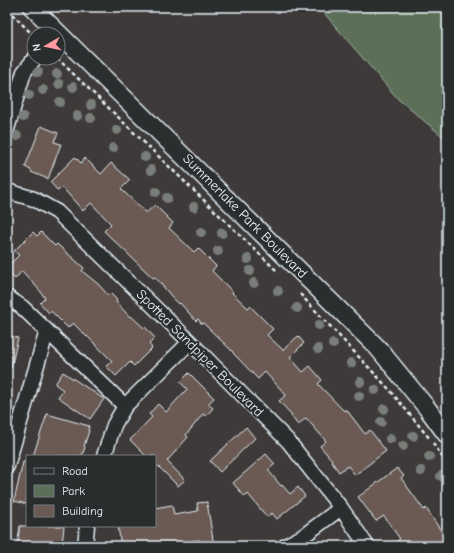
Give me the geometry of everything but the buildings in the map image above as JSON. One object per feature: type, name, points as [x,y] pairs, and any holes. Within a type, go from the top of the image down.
[{"type":"main road","name":"Summerlake Park Boulevard","points":[[32,7],[51,26]]},
{"type":"main road","name":"Summerlake Park Boulevard","points":[[66,41],[378,348],[447,435]]},
{"type":"street","points":[[7,129],[24,72],[29,66]]},
{"type":"street","name":"Spotted Sandpiper Boulevard","points":[[7,191],[34,198],[57,212],[190,342],[288,441],[341,508],[367,546]]},
{"type":"street","points":[[7,297],[22,307],[48,331],[125,406]]},
{"type":"street","points":[[7,466],[48,331]]},
{"type":"street","points":[[104,455],[114,425],[125,406],[190,342]]},
{"type":"street","points":[[285,546],[302,537],[341,508]]},
{"type":"street","points":[[85,546],[87,527]]},
{"type":"path","points":[[7,9],[26,28]]},
{"type":"path","points":[[65,66],[281,275]]},
{"type":"path","points":[[298,292],[388,388],[432,442],[447,464]]},
{"type":"green space","points":[[321,7],[447,7],[447,140],[398,99],[324,13]]}]
